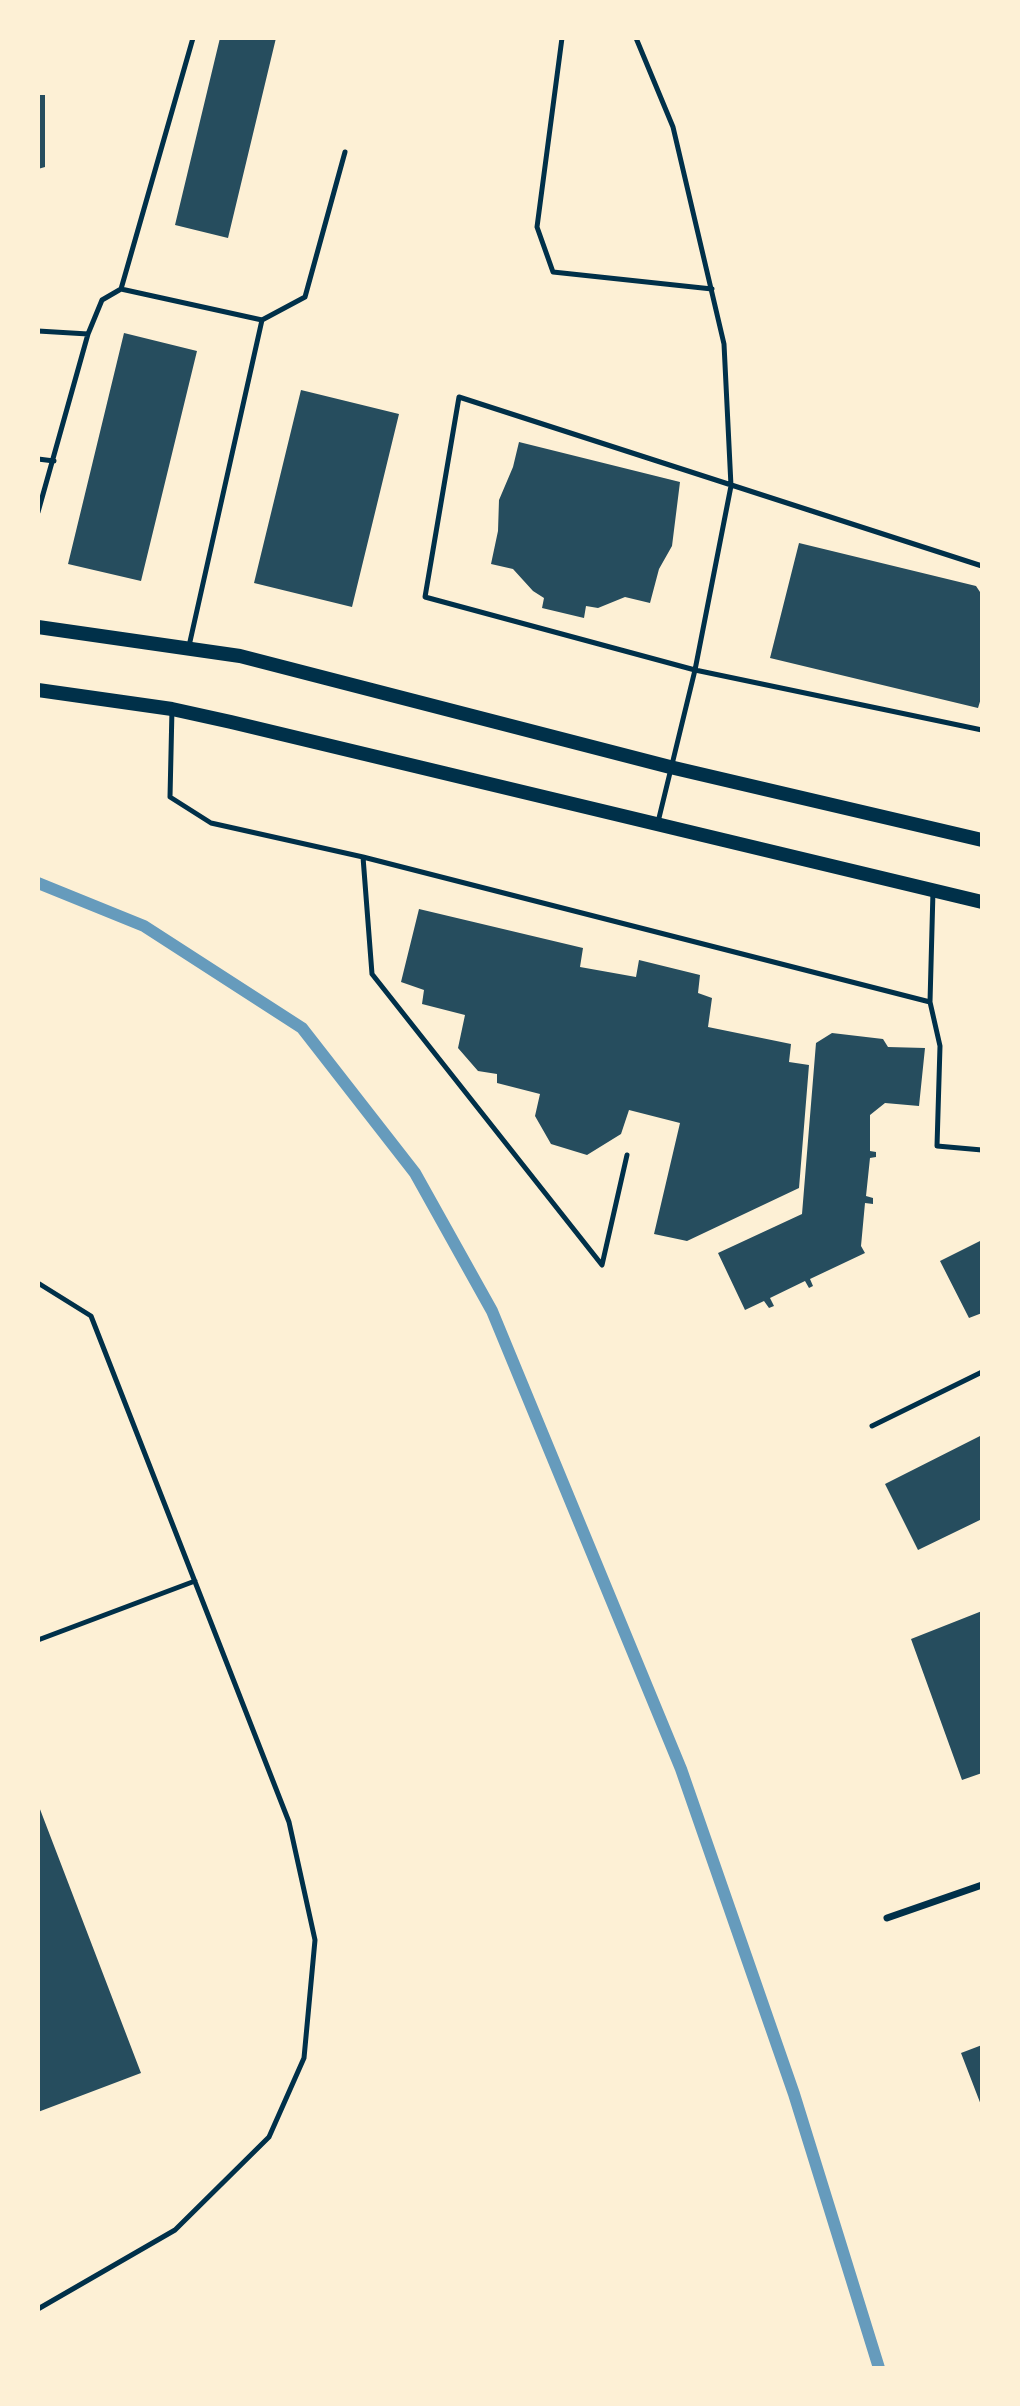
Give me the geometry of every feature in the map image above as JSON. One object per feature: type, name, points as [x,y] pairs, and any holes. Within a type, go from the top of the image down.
[{"type":"main road","points":[[38,627],[240,656],[670,767],[982,840]]},
{"type":"main road","points":[[38,690],[172,709],[982,902]]},
{"type":"street","points":[[887,1918],[982,1885]]},
{"type":"lane","points":[[121,289],[193,38]]},
{"type":"lane","points":[[562,38],[537,227],[554,272],[712,289]]},
{"type":"lane","points":[[636,38],[673,127],[724,344],[731,485],[695,670],[658,825]]},
{"type":"lane","points":[[38,512],[88,334],[102,300],[121,289],[262,320],[305,297],[345,152]]},
{"type":"lane","points":[[188,649],[262,320]]},
{"type":"lane","points":[[38,331],[88,334]]},
{"type":"lane","points":[[982,566],[458,397],[425,597],[695,670],[982,730]]},
{"type":"lane","points":[[38,459],[54,461]]},
{"type":"lane","points":[[172,709],[170,797],[211,823],[363,857],[930,1002]]},
{"type":"lane","points":[[363,857],[372,974],[602,1265],[627,1155]]},
{"type":"lane","points":[[933,890],[930,1002],[940,1046],[937,1146],[982,1150]]},
{"type":"lane","points":[[38,1283],[91,1316],[289,1822],[315,1940],[304,2058],[269,2137],[175,2230],[38,2309]]},
{"type":"lane","points":[[872,1426],[982,1373]]},
{"type":"lane","points":[[38,1640],[195,1581]]},
{"type":"building","points":[[220,38],[276,38],[228,238],[175,225]]},
{"type":"building","points":[[38,95],[45,95],[45,167],[38,169]]},
{"type":"building","points":[[124,333],[197,351],[141,581],[68,564]]},
{"type":"building","points":[[301,390],[399,414],[352,607],[254,583]]},
{"type":"building","points":[[519,442],[680,482],[672,546],[659,569],[650,603],[625,597],[598,608],[586,606],[584,618],[542,608],[544,598],[533,591],[513,569],[491,564],[498,531],[499,500],[513,467]]},
{"type":"building","points":[[799,543],[976,586],[982,595],[982,695],[978,708],[770,658]]},
{"type":"building","points":[[419,909],[583,948],[580,967],[636,977],[639,960],[700,975],[698,993],[712,998],[708,1027],[791,1044],[789,1062],[809,1065],[799,1188],[687,1241],[654,1234],[680,1123],[629,1110],[621,1134],[587,1155],[551,1144],[535,1116],[540,1094],[497,1083],[497,1074],[478,1071],[458,1048],[465,1015],[422,1004],[424,990],[401,982]]},
{"type":"building","points":[[832,1033],[883,1039],[888,1047],[925,1048],[919,1106],[885,1103],[870,1115],[870,1151],[876,1152],[876,1157],[870,1158],[866,1196],[873,1198],[873,1204],[865,1203],[861,1246],[865,1253],[810,1279],[813,1286],[809,1288],[805,1281],[770,1298],[774,1306],[769,1308],[764,1301],[745,1310],[718,1253],[802,1214],[816,1043]]},
{"type":"building","points":[[982,1240],[982,1313],[969,1318],[940,1261]]},
{"type":"building","points":[[982,1435],[982,1519],[918,1550],[885,1484]]},
{"type":"building","points":[[982,1611],[982,1773],[962,1780],[911,1639]]},
{"type":"building","points":[[38,1804],[141,2073],[38,2112]]},
{"type":"building","points":[[982,2045],[982,2105],[981,2105],[961,2053]]},
{"type":"waterway","points":[[38,883],[144,926],[302,1028],[415,1173],[492,1311],[681,1769],[794,2094],[879,2368]]}]
